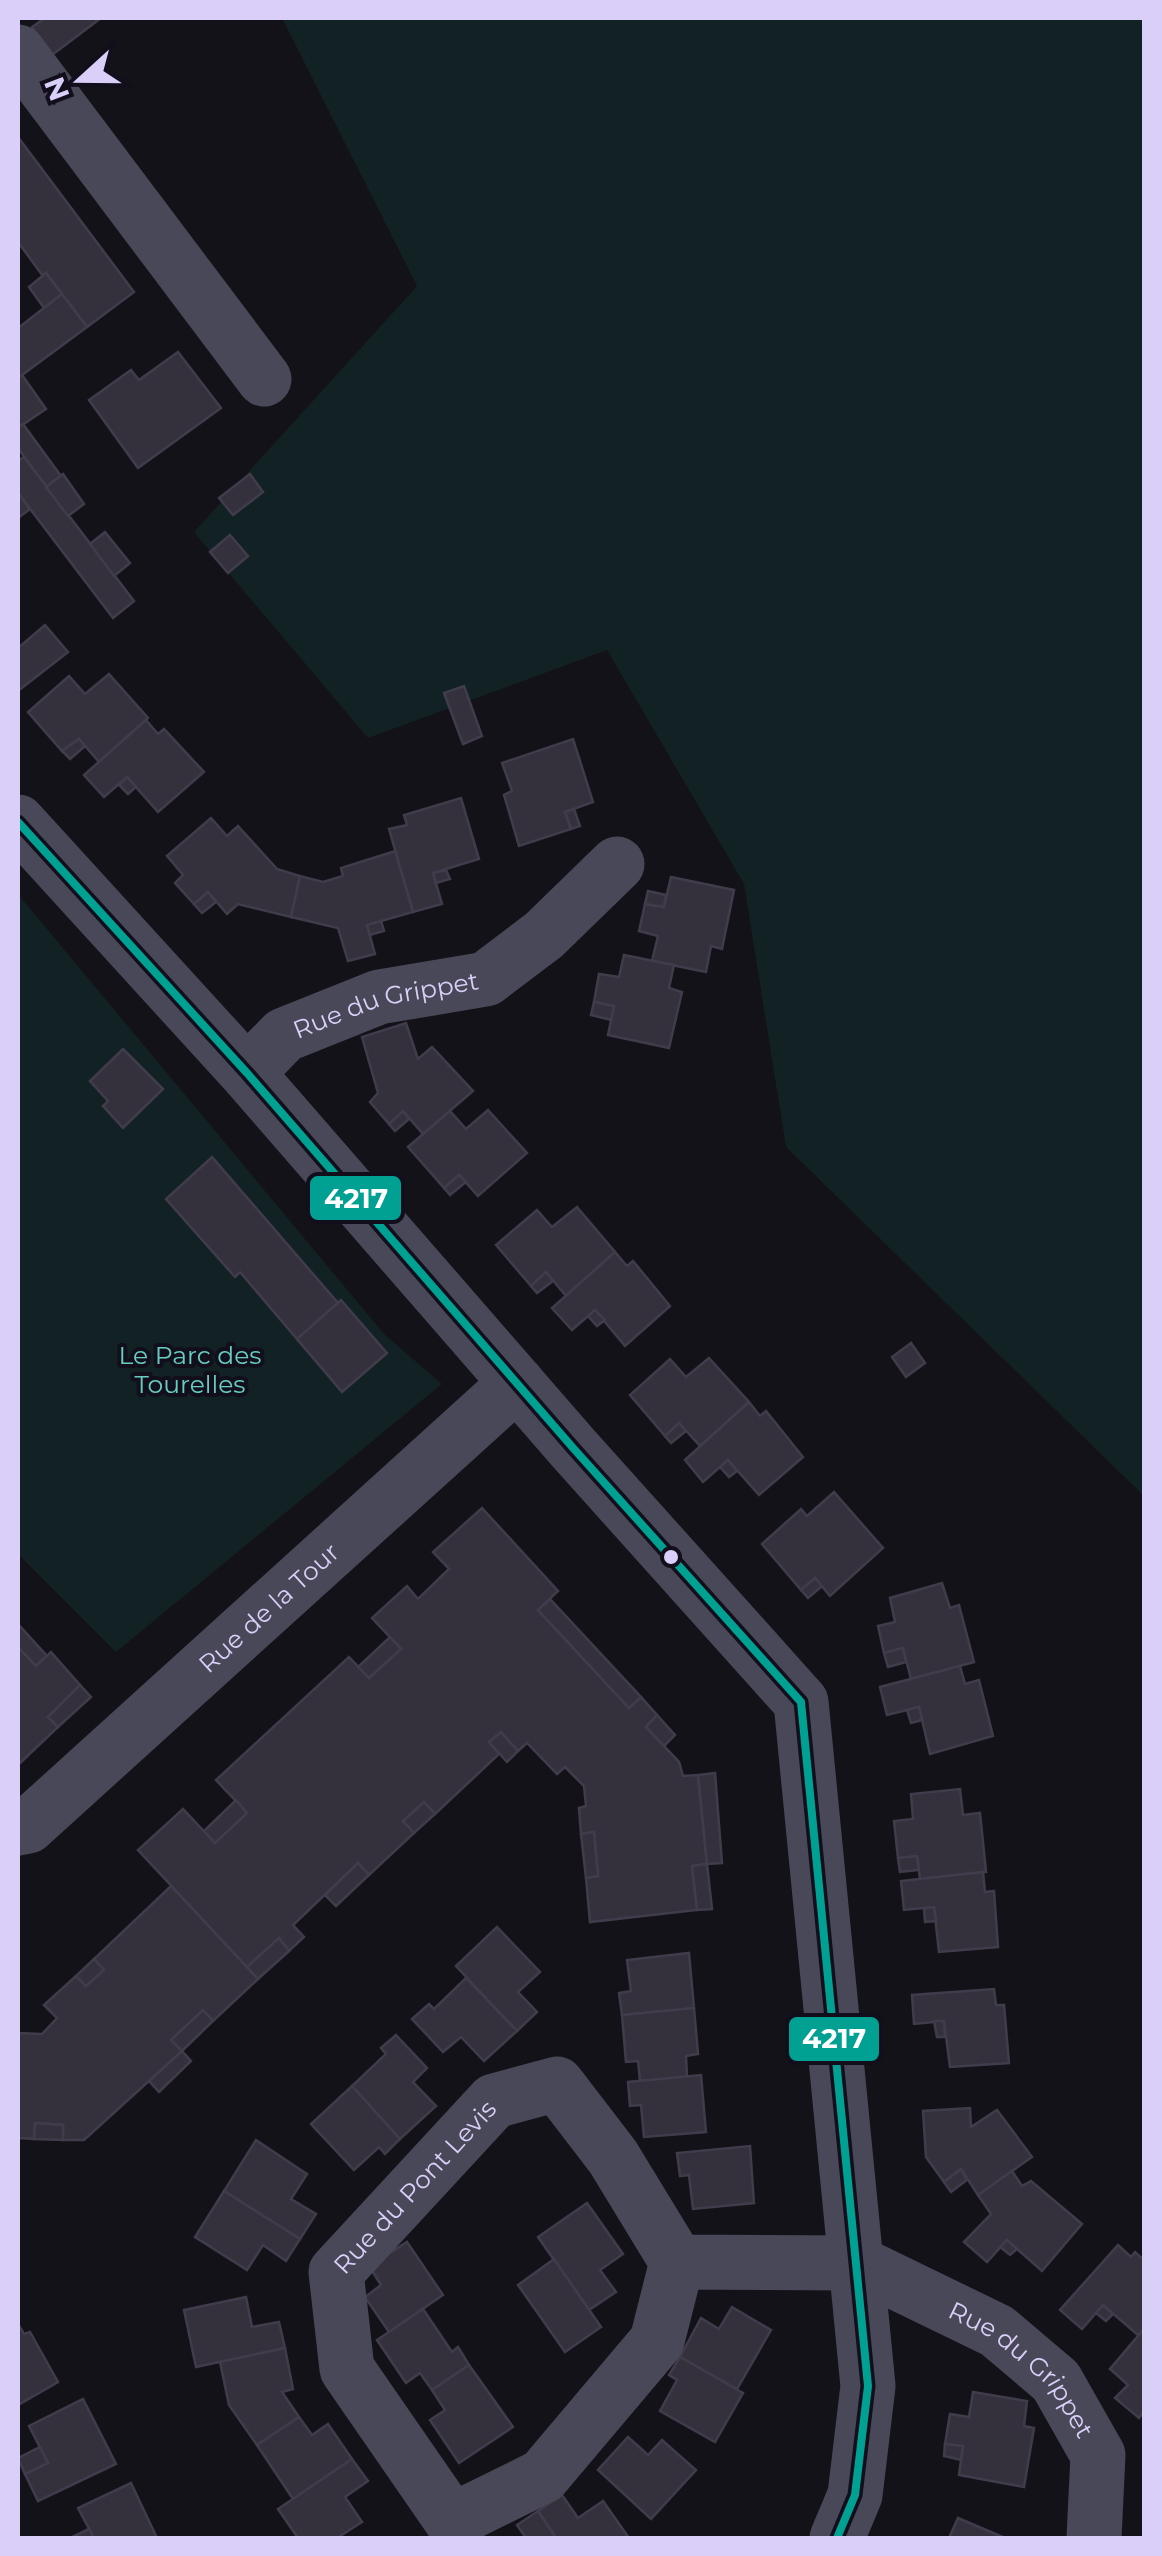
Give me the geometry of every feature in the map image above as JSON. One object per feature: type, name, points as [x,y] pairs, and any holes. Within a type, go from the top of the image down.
[{"type":"street","points":[[18,52],[264,379]]},
{"type":"street","points":[[18,822],[247,1073],[802,1702],[868,2386],[855,2495],[837,2538]]},
{"type":"street","name":"Rue du Grippet","points":[[247,1073],[284,1035],[379,997],[486,979],[544,935],[617,864]]},
{"type":"street","name":"Rue de la Tour","points":[[18,1828],[28,1826],[517,1383]]},
{"type":"street","name":"Rue du Pont Levis","points":[[556,2084],[613,2157],[677,2262],[657,2341],[543,2476],[452,2521],[347,2370],[336,2272],[494,2100],[556,2084]]},
{"type":"street","points":[[677,2262],[858,2262]]},
{"type":"street","name":"Rue du Grippet","points":[[858,2262],[997,2332],[1056,2380],[1098,2455],[1094,2538]]},
{"type":"green space","points":[[282,18],[1144,18],[1144,1496],[786,1147],[744,884],[607,650],[368,738],[194,532],[417,286]]},
{"type":"green space","name":"Le Parc des Tourelles","points":[[18,894],[384,1334],[442,1384],[116,1652],[18,1554]]},
{"type":"building","points":[[45,18],[101,18],[52,55],[32,27]]},
{"type":"building","points":[[18,137],[134,292],[87,327],[18,242]]},
{"type":"building","points":[[46,273],[62,294],[44,308],[29,287]]},
{"type":"building","points":[[62,294],[87,327],[18,378],[18,328]]},
{"type":"building","points":[[178,352],[221,408],[138,468],[89,400],[131,370],[139,380]]},
{"type":"building","points":[[22,375],[46,409],[18,428],[18,378]]},
{"type":"building","points":[[23,424],[61,476],[46,487],[18,448],[18,428]]},
{"type":"building","points":[[24,457],[134,601],[113,618],[18,493],[18,461]]},
{"type":"building","points":[[63,474],[84,504],[68,516],[46,487]]},
{"type":"building","points":[[250,474],[263,492],[233,515],[219,498]]},
{"type":"building","points":[[18,493],[30,509],[18,518]]},
{"type":"building","points":[[105,532],[130,563],[114,576],[90,544]]},
{"type":"building","points":[[230,535],[248,556],[228,573],[210,552]]},
{"type":"building","points":[[45,625],[68,652],[18,691],[18,648]]},
{"type":"building","points":[[109,674],[148,718],[99,762],[79,739],[62,751],[28,712],[69,676],[85,694]]},
{"type":"building","points":[[464,686],[482,736],[463,744],[444,693]]},
{"type":"building","points":[[146,720],[158,734],[164,729],[204,772],[158,812],[127,777],[104,797],[84,775]]},
{"type":"building","points":[[79,739],[85,746],[70,759],[62,751]]},
{"type":"building","points":[[573,739],[593,802],[565,812],[571,829],[519,846],[504,795],[512,791],[502,763]]},
{"type":"building","points":[[127,777],[136,787],[128,794],[119,785]]},
{"type":"building","points":[[461,798],[479,859],[433,873],[442,904],[413,912],[389,829],[407,825],[404,815]]},
{"type":"building","points":[[574,809],[580,826],[571,829],[565,812]]},
{"type":"building","points":[[211,818],[227,836],[238,826],[277,869],[300,876],[291,917],[238,904],[227,914],[208,892],[194,904],[175,883],[183,875],[167,856]]},
{"type":"building","points":[[395,851],[413,912],[367,925],[375,954],[348,961],[338,928],[291,917],[300,876],[323,882],[343,876],[341,868]]},
{"type":"building","points":[[446,870],[450,879],[436,883],[433,873]]},
{"type":"building","points":[[671,877],[734,890],[722,949],[711,946],[706,972],[652,961],[658,936],[639,931],[645,904],[664,907]]},
{"type":"building","points":[[648,891],[666,895],[664,907],[645,904]]},
{"type":"building","points":[[208,892],[216,902],[202,913],[194,904]]},
{"type":"building","points":[[381,921],[384,931],[370,935],[367,925]]},
{"type":"building","points":[[624,955],[674,965],[669,988],[682,992],[669,1048],[608,1035],[614,1006],[594,1002],[599,974],[619,977]]},
{"type":"building","points":[[594,1002],[614,1006],[611,1020],[591,1015]]},
{"type":"building","points":[[406,1023],[418,1059],[432,1047],[473,1091],[423,1134],[403,1111],[389,1124],[370,1102],[378,1093],[362,1037]]},
{"type":"building","points":[[123,1049],[163,1089],[123,1128],[103,1106],[108,1101],[90,1081]]},
{"type":"building","points":[[488,1110],[527,1153],[478,1196],[459,1175],[444,1188],[408,1147],[450,1111],[466,1129]]},
{"type":"building","points":[[403,1111],[409,1119],[395,1131],[389,1124]]},
{"type":"building","points":[[212,1157],[338,1303],[297,1339],[240,1272],[235,1277],[166,1199]]},
{"type":"building","points":[[459,1175],[466,1182],[450,1195],[444,1188]]},
{"type":"building","points":[[577,1207],[615,1252],[566,1296],[546,1272],[531,1286],[496,1245],[537,1210],[552,1227]]},
{"type":"building","points":[[615,1252],[627,1266],[633,1261],[670,1306],[625,1346],[595,1310],[572,1330],[552,1308]]},
{"type":"building","points":[[546,1272],[553,1281],[537,1293],[531,1286]]},
{"type":"building","points":[[341,1300],[387,1353],[342,1392],[297,1339]]},
{"type":"building","points":[[595,1310],[605,1320],[597,1326],[588,1316]]},
{"type":"building","points":[[911,1343],[925,1363],[906,1377],[892,1357]]},
{"type":"building","points":[[709,1358],[749,1402],[700,1446],[679,1423],[665,1436],[630,1395],[670,1359],[686,1377]]},
{"type":"building","points":[[749,1402],[760,1416],[766,1411],[803,1457],[759,1495],[728,1460],[703,1482],[685,1460]]},
{"type":"building","points":[[679,1423],[686,1431],[671,1443],[665,1436]]},
{"type":"building","points":[[728,1460],[737,1471],[729,1477],[720,1467]]},
{"type":"building","points":[[834,1492],[883,1548],[830,1596],[815,1578],[801,1590],[762,1544],[801,1509],[807,1516]]},
{"type":"building","points":[[482,1508],[558,1591],[538,1610],[629,1708],[641,1697],[657,1715],[646,1727],[679,1762],[683,1776],[698,1775],[707,1864],[692,1866],[697,1910],[590,1922],[586,1878],[598,1876],[594,1832],[581,1834],[579,1808],[586,1806],[584,1786],[565,1767],[557,1774],[527,1743],[518,1751],[501,1732],[489,1742],[499,1754],[435,1814],[424,1802],[403,1821],[414,1833],[369,1875],[358,1863],[293,1925],[304,1937],[289,1951],[279,1938],[247,1967],[138,1850],[183,1809],[215,1843],[247,1813],[216,1780],[349,1657],[369,1678],[401,1649],[372,1618],[407,1586],[418,1599],[449,1569],[433,1552]]},
{"type":"building","points":[[815,1578],[822,1586],[808,1598],[801,1590]]},
{"type":"building","points":[[942,1583],[950,1608],[959,1605],[974,1662],[911,1679],[903,1648],[884,1653],[878,1626],[895,1622],[890,1598]]},
{"type":"building","points":[[550,1599],[641,1697],[629,1708],[538,1610]]},
{"type":"building","points":[[18,1624],[47,1656],[36,1666],[18,1647]]},
{"type":"building","points":[[390,1637],[401,1649],[369,1678],[358,1667]]},
{"type":"building","points":[[18,1647],[36,1666],[51,1652],[80,1685],[48,1717],[58,1727],[19,1764]]},
{"type":"building","points":[[903,1648],[906,1662],[888,1667],[884,1653]]},
{"type":"building","points":[[960,1666],[965,1684],[979,1680],[993,1736],[930,1754],[919,1707],[887,1715],[880,1687]]},
{"type":"building","points":[[80,1685],[91,1697],[58,1727],[48,1717]]},
{"type":"building","points":[[919,1707],[922,1720],[911,1723],[907,1710]]},
{"type":"building","points":[[657,1715],[675,1735],[664,1746],[646,1727]]},
{"type":"building","points":[[501,1732],[518,1751],[507,1762],[489,1742]]},
{"type":"building","points":[[715,1773],[722,1863],[707,1864],[698,1775]]},
{"type":"building","points":[[960,1789],[963,1815],[980,1813],[986,1872],[920,1879],[917,1856],[898,1858],[894,1821],[913,1819],[911,1794]]},
{"type":"building","points":[[236,1800],[247,1813],[215,1843],[204,1831]]},
{"type":"building","points":[[424,1802],[435,1814],[414,1833],[403,1821]]},
{"type":"building","points":[[594,1832],[598,1876],[586,1878],[581,1834]]},
{"type":"building","points":[[917,1856],[919,1870],[900,1872],[898,1858]]},
{"type":"building","points":[[358,1863],[369,1875],[336,1906],[325,1895]]},
{"type":"building","points":[[707,1864],[712,1909],[697,1910],[692,1866]]},
{"type":"building","points":[[983,1872],[985,1892],[994,1891],[998,1947],[939,1952],[934,1907],[904,1910],[901,1881]]},
{"type":"building","points":[[171,1886],[258,1979],[213,2021],[203,2010],[171,2040],[182,2051],[84,2140],[63,2140],[63,2125],[35,2123],[34,2139],[18,2138],[18,2033],[42,2034],[57,2018],[44,2005],[76,1976],[86,1986],[104,1970],[94,1959]]},
{"type":"building","points":[[934,1907],[936,1921],[925,1922],[924,1908]]},
{"type":"building","points":[[497,1927],[540,1972],[518,1992],[537,2012],[517,2031],[456,1966]]},
{"type":"building","points":[[279,1938],[289,1951],[258,1979],[247,1967]]},
{"type":"building","points":[[689,1953],[694,2008],[622,2015],[619,1993],[631,1991],[627,1960]]},
{"type":"building","points":[[94,1959],[104,1970],[86,1986],[76,1976]]},
{"type":"building","points":[[466,1978],[517,2031],[484,2061],[461,2037],[443,2052],[412,2019],[429,2004],[434,2009]]},
{"type":"building","points":[[994,1989],[996,2005],[1004,2005],[1009,2063],[950,2067],[944,2021],[914,2024],[912,1995]]},
{"type":"building","points":[[694,2008],[698,2054],[686,2056],[687,2077],[640,2081],[638,2061],[626,2062],[622,2015]]},
{"type":"building","points":[[203,2010],[213,2021],[182,2051],[171,2040]]},
{"type":"building","points":[[934,2021],[944,2021],[945,2037],[937,2037]]},
{"type":"building","points":[[396,2035],[427,2068],[413,2082],[436,2106],[400,2139],[352,2086],[386,2054],[381,2048]]},
{"type":"building","points":[[182,2051],[191,2061],[159,2092],[149,2081]]},
{"type":"building","points":[[701,2075],[706,2132],[644,2137],[641,2105],[630,2106],[628,2082]]},
{"type":"building","points":[[352,2086],[400,2139],[385,2154],[379,2147],[354,2170],[311,2124]]},
{"type":"building","points":[[970,2108],[971,2127],[997,2110],[1032,2157],[978,2195],[961,2169],[944,2182],[926,2157],[923,2111]]},
{"type":"building","points":[[35,2123],[63,2125],[63,2140],[34,2139]]},
{"type":"building","points":[[256,2140],[307,2174],[291,2199],[316,2214],[300,2239],[224,2191]]},
{"type":"building","points":[[750,2146],[754,2203],[693,2209],[689,2175],[680,2176],[677,2153]]},
{"type":"building","points":[[961,2169],[967,2180],[951,2192],[944,2182]]},
{"type":"building","points":[[1012,2171],[1022,2186],[1031,2181],[1082,2224],[1042,2271],[1007,2240],[987,2262],[964,2242],[991,2214],[978,2195]]},
{"type":"building","points":[[224,2191],[300,2239],[286,2261],[263,2245],[247,2270],[195,2237]]},
{"type":"building","points":[[587,2203],[623,2254],[600,2270],[616,2292],[589,2310],[538,2237]]},
{"type":"building","points":[[1007,2240],[1017,2249],[1010,2255],[1000,2247]]},
{"type":"building","points":[[407,2242],[443,2295],[389,2332],[365,2297],[381,2285],[369,2266]]},
{"type":"building","points":[[1118,2245],[1131,2257],[1135,2252],[1144,2260],[1144,2329],[1139,2336],[1103,2305],[1082,2329],[1060,2310]]},
{"type":"building","points":[[554,2259],[601,2327],[565,2352],[518,2285]]},
{"type":"building","points":[[246,2297],[252,2327],[279,2322],[285,2348],[196,2367],[184,2310]]},
{"type":"building","points":[[1103,2305],[1113,2314],[1106,2321],[1096,2313]]},
{"type":"building","points":[[732,2307],[771,2330],[737,2389],[680,2357],[701,2318],[719,2329]]},
{"type":"building","points":[[423,2309],[452,2352],[458,2347],[469,2365],[432,2390],[420,2373],[406,2383],[377,2340]]},
{"type":"building","points":[[18,2324],[24,2334],[30,2332],[58,2382],[18,2405]]},
{"type":"building","points":[[1144,2329],[1144,2411],[1139,2418],[1115,2398],[1128,2385],[1110,2369]]},
{"type":"building","points":[[285,2348],[293,2389],[282,2392],[299,2417],[257,2445],[229,2405],[220,2362]]},
{"type":"building","points":[[680,2357],[743,2393],[715,2442],[660,2411],[677,2380],[669,2375]]},
{"type":"building","points":[[469,2365],[513,2427],[459,2463],[430,2420],[445,2410],[432,2390]]},
{"type":"building","points":[[973,2392],[1027,2401],[1024,2426],[1034,2428],[1024,2487],[959,2475],[963,2446],[945,2444],[950,2414],[969,2417]]},
{"type":"building","points":[[83,2399],[116,2464],[38,2501],[25,2474],[48,2463],[29,2426]]},
{"type":"building","points":[[299,2417],[312,2435],[328,2424],[352,2459],[293,2499],[257,2445]]},
{"type":"building","points":[[628,2437],[648,2455],[662,2440],[696,2470],[651,2519],[598,2470]]},
{"type":"building","points":[[945,2444],[963,2446],[961,2460],[944,2456]]},
{"type":"building","points":[[40,2447],[48,2463],[25,2474],[18,2458]]},
{"type":"building","points":[[352,2459],[368,2481],[345,2497],[362,2522],[337,2538],[298,2538],[278,2509]]},
{"type":"building","points":[[131,2483],[157,2538],[94,2538],[78,2508]]},
{"type":"building","points":[[562,2495],[578,2518],[603,2501],[629,2538],[556,2538],[538,2511]]},
{"type":"building","points":[[538,2511],[556,2538],[526,2538],[517,2525]]},
{"type":"building","points":[[958,2518],[1005,2538],[949,2538]]},
{"type":"building","points":[[89,2529],[94,2538],[70,2538]]},
{"type":"transit line","name":"4217","points":[[18,822],[247,1073],[574,1449],[801,1702],[868,2386],[855,2495],[837,2538]]}]
